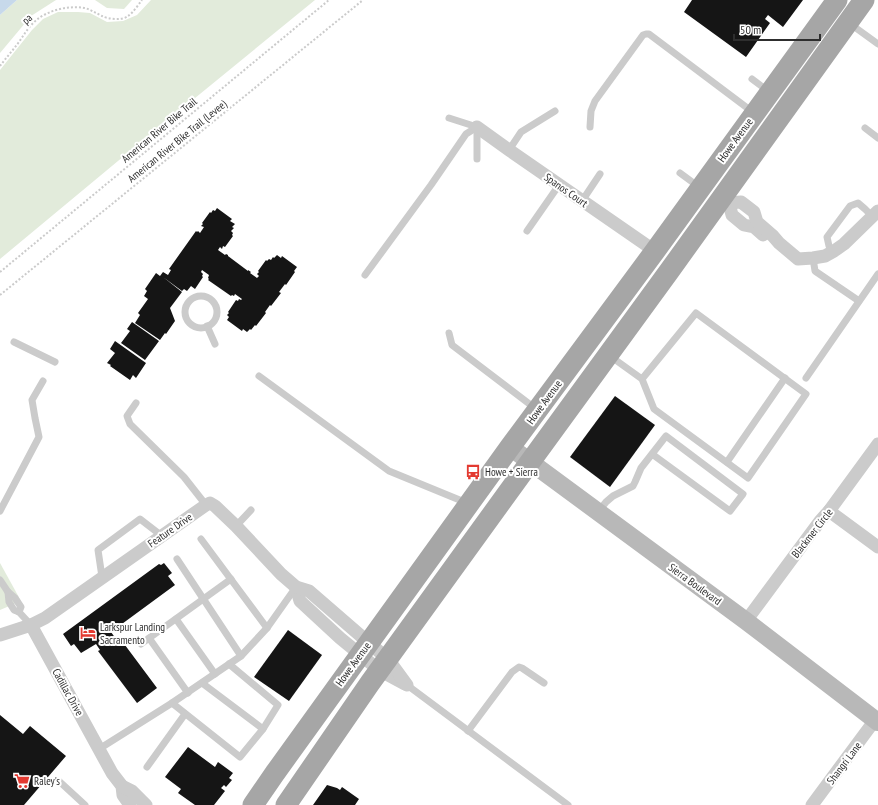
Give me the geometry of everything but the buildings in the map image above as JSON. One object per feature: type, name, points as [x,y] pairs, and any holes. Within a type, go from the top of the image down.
[{"type":"main road","name":"Howe Avenue","points":[[253,805],[275,772],[510,447],[655,252],[837,0]]},
{"type":"main road","points":[[286,805],[384,664],[530,462],[725,201],[864,0]]},
{"type":"main road","points":[[725,201],[716,192],[716,183],[753,130],[755,124],[754,114]]},
{"type":"main road","points":[[608,356],[607,333],[651,272],[655,252]]},
{"type":"street","name":"Spanos Court","points":[[477,127],[655,252]]},
{"type":"street","points":[[725,201],[741,202],[754,212],[755,225],[773,236],[798,259],[825,256],[833,252],[844,244],[875,213]]},
{"type":"street","name":"Blackmer Circle","points":[[746,621],[878,444]]},
{"type":"street","name":"Sierra Boulevard","points":[[510,447],[746,621],[877,721]]},
{"type":"street","points":[[206,505],[210,503],[215,506],[281,574],[296,587],[309,591],[364,649],[384,664],[407,685]]},
{"type":"street","name":"Feature Drive","points":[[31,625],[45,618],[206,505]]},
{"type":"street","points":[[829,511],[878,547]]},
{"type":"street","points":[[0,636],[31,625]]},
{"type":"street","name":"Cadillac Drive","points":[[31,625],[112,773],[122,786],[132,791],[146,805]]},
{"type":"street","name":"Shangri Lane","points":[[812,805],[877,721]]},
{"type":"street","name":"Cadillac Drive","points":[[122,786],[123,795],[130,805]]},
{"type":"lane","points":[[848,22],[878,44]]},
{"type":"lane","points":[[590,127],[592,107],[598,96],[646,34],[649,34],[754,114]]},
{"type":"lane","points":[[752,79],[770,93]]},
{"type":"lane","points":[[509,150],[520,132],[555,112]]},
{"type":"lane","points":[[449,118],[477,127]]},
{"type":"lane","points":[[477,127],[477,159]]},
{"type":"lane","points":[[365,275],[431,185],[466,134],[477,127]]},
{"type":"lane","points":[[865,128],[878,138]]},
{"type":"lane","points":[[680,173],[701,188]]},
{"type":"lane","points":[[582,201],[600,174]]},
{"type":"lane","points":[[527,231],[559,185]]},
{"type":"lane","points":[[833,252],[829,246],[827,237],[850,206],[858,204],[875,213]]},
{"type":"lane","points":[[813,258],[816,271],[859,301]]},
{"type":"lane","points":[[806,378],[878,274]]},
{"type":"lane","points":[[205,296],[210,298],[216,306],[216,317],[214,321],[207,326],[200,328],[190,324],[187,320],[185,309],[190,300],[194,297],[205,296]]},
{"type":"lane","points":[[608,356],[642,379],[654,409],[748,478],[806,394],[696,313],[642,379]]},
{"type":"lane","points":[[207,326],[215,344]]},
{"type":"lane","points":[[449,333],[452,345],[538,410]]},
{"type":"lane","points":[[14,342],[55,362]]},
{"type":"lane","points":[[259,376],[389,471],[469,504]]},
{"type":"lane","points":[[727,462],[785,378]]},
{"type":"lane","points":[[0,511],[39,437],[32,400],[43,381]]},
{"type":"lane","points":[[136,403],[127,416],[130,424],[184,477],[206,505]]},
{"type":"lane","points":[[598,512],[613,496],[633,486],[641,468],[666,436],[743,494],[730,511],[652,454]]},
{"type":"lane","points":[[236,526],[251,510]]},
{"type":"lane","points":[[102,577],[98,550],[140,520],[162,536]]},
{"type":"lane","points":[[201,539],[267,628]]},
{"type":"lane","points":[[177,559],[241,656]]},
{"type":"lane","points":[[141,644],[231,579]]},
{"type":"lane","points":[[0,580],[8,592],[9,602],[14,610],[19,612],[31,625]]},
{"type":"lane","points":[[100,749],[188,693],[241,656],[267,628],[296,587]]},
{"type":"lane","points":[[176,619],[215,674]]},
{"type":"lane","points":[[149,638],[188,693]]},
{"type":"lane","points":[[172,703],[240,757],[263,728],[278,705],[229,664]]},
{"type":"lane","points":[[468,731],[516,668],[522,668],[544,683]]},
{"type":"lane","points":[[202,683],[263,728]]},
{"type":"lane","points":[[407,685],[568,805]]},
{"type":"lane","points":[[146,767],[186,714]]},
{"type":"lane","points":[[60,782],[85,805]]},
{"type":"path","name":"pa","points":[[0,66],[19,42],[24,33],[34,22],[46,14],[59,9],[74,7],[93,10],[102,16],[113,19],[128,17],[142,0]]},
{"type":"path","name":"American River Bike Trail","points":[[0,272],[329,0]]},
{"type":"path","name":"American River Bike Trail (Levee)","points":[[0,295],[363,0]]},
{"type":"green space","points":[[17,0],[56,0],[31,16],[0,53],[0,15]]},
{"type":"green space","points":[[95,0],[132,0],[124,9],[107,8]]},
{"type":"green space","points":[[151,0],[315,0],[0,259],[0,70],[32,30],[43,19],[58,12],[90,13],[107,22],[123,21],[137,15]]},
{"type":"green space","points":[[0,563],[21,601],[0,610]]},
{"type":"water","points":[[0,0],[17,0],[0,15]]},
{"type":"place","name":"Howe + Sierra","points":[[473,472]]},
{"type":"place","name":"Larkspur Landing Sacramento","points":[[88,633]]},
{"type":"place","name":"Raley's","points":[[22,781]]}]
